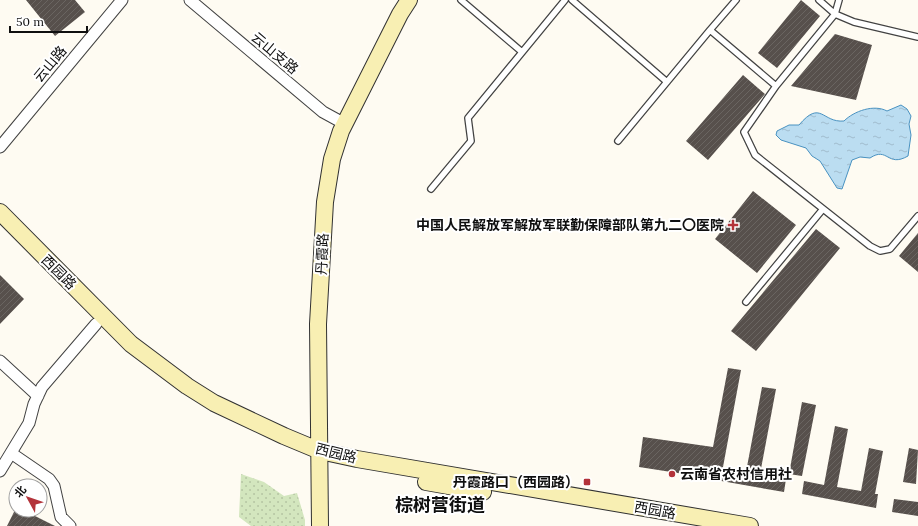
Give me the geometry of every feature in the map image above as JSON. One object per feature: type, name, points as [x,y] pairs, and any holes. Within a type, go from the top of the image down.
[{"type":"main road","name":"丹霞路","points":[[320,526],[318,324],[324,210],[332,159],[345,124],[400,14],[409,0]]},
{"type":"main road","name":"西园路","points":[[0,212],[131,344],[159,366],[214,403],[284,436],[320,456],[460,477],[750,526]]},
{"type":"main road","name":"西园路","points":[[0,226],[96,324],[124,351],[153,374],[209,412],[280,445],[454,488],[692,526]]},
{"type":"street","name":"云山路","points":[[0,147],[122,0]]},
{"type":"street","name":"云山支路","points":[[190,0],[323,112],[345,124]]},
{"type":"street","points":[[0,471],[29,423],[42,388],[64,359],[96,324]]},
{"type":"street","points":[[0,361],[38,396]]},
{"type":"street","points":[[11,453],[50,479],[54,486],[61,517],[70,526]]},
{"type":"lane","points":[[461,0],[522,52]]},
{"type":"lane","points":[[432,189],[472,141],[468,118],[565,0]]},
{"type":"lane","points":[[572,0],[667,82]]},
{"type":"lane","points":[[618,141],[736,0]]},
{"type":"lane","points":[[819,0],[836,14],[854,22],[918,37]]},
{"type":"lane","points":[[839,0],[836,14],[776,86],[744,132],[755,155],[870,246],[880,252],[890,250],[918,216]]},
{"type":"lane","points":[[710,30],[776,86]]},
{"type":"lane","points":[[746,302],[823,209]]},
{"type":"green space","points":[[241,474],[264,482],[284,496],[297,493],[305,520],[305,526],[251,526],[239,517]]},
{"type":"water","points":[[901,105],[907,109],[911,116],[909,124],[911,135],[908,156],[896,160],[881,154],[870,158],[860,157],[852,160],[842,189],[837,188],[820,161],[812,156],[806,148],[781,140],[776,135],[777,131],[789,125],[799,125],[806,117],[812,114],[822,114],[837,121],[844,121],[853,114],[870,108],[887,111]]},
{"type":"building","points":[[26,0],[75,0],[85,12],[55,36]]},
{"type":"building","points":[[801,0],[820,16],[777,68],[758,53]]},
{"type":"building","points":[[835,34],[872,45],[856,100],[791,86]]},
{"type":"building","points":[[743,75],[765,94],[708,160],[686,141]]},
{"type":"building","points":[[753,191],[796,225],[757,273],[715,239]]},
{"type":"building","points":[[816,229],[840,248],[756,351],[731,331]]},
{"type":"building","points":[[918,233],[918,272],[899,256]]},
{"type":"building","points":[[0,275],[24,299],[0,324]]},
{"type":"building","points":[[728,368],[741,370],[723,467],[746,472],[762,387],[776,389],[760,474],[786,479],[784,492],[710,478],[639,467],[643,437],[713,447]]},
{"type":"building","points":[[802,402],[816,405],[802,476],[789,474]]},
{"type":"building","points":[[835,426],[848,429],[837,487],[861,491],[869,448],[883,451],[875,494],[878,494],[876,508],[802,494],[804,481],[824,485]]},
{"type":"building","points":[[909,448],[918,450],[916,484],[903,482]]},
{"type":"building","points":[[894,499],[918,502],[918,516],[892,512]]},
{"type":"building","points":[[11,518],[39,518],[55,526],[7,526]]},
{"type":"place","name":"中国人民解放军解放军联勤保障部队第九二〇医院","points":[[733,225]]},
{"type":"place","name":"云南省农村信用社","points":[[672,474]]},
{"type":"place","name":"丹霞路口（西园路）","points":[[587,482]]},
{"type":"district","name":"棕树营街道","points":[[440,505]]}]
